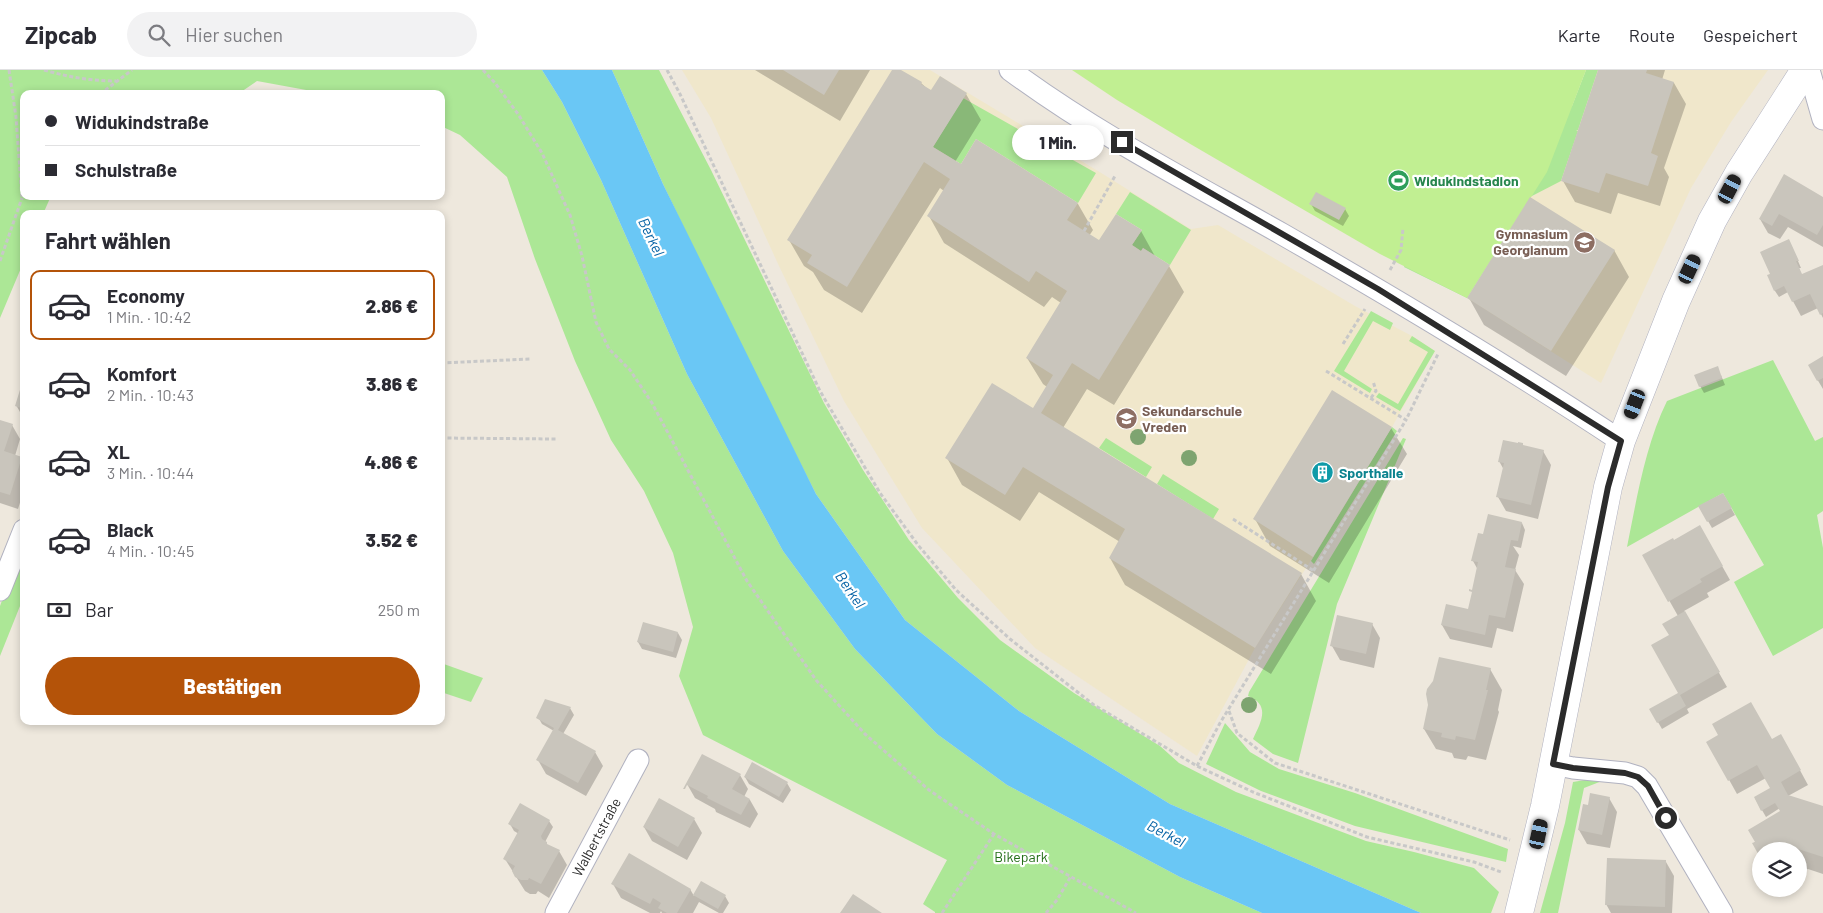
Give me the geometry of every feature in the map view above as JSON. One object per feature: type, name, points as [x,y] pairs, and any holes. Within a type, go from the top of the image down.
[{"type":"street","points":[[1010,70],[1034,88],[1136,152],[1378,289],[1621,441]]},
{"type":"street","points":[[1807,70],[1823,119]]},
{"type":"street","points":[[1519,913],[1536,848],[1608,487],[1621,441],[1676,301],[1712,221],[1739,172],[1807,70]]},
{"type":"street","points":[[0,590],[20,540]]},
{"type":"street","name":"Walbertstraße","points":[[556,913],[638,760]]},
{"type":"street","points":[[1553,764],[1625,773],[1638,777],[1648,786],[1722,913]]},
{"type":"path","points":[[9,70],[20,159]]},
{"type":"path","points":[[44,70],[63,76],[94,81],[116,81]]},
{"type":"path","points":[[105,90],[132,70]]},
{"type":"path","points":[[483,70],[518,114],[542,153],[570,215],[582,256],[596,322],[609,349],[630,370],[652,403],[747,581],[816,680],[865,734],[929,790],[994,834],[1136,913]]},
{"type":"path","points":[[667,70],[820,390],[880,493],[918,545],[956,590],[1010,639],[1094,705],[1197,766],[1253,792],[1367,837],[1474,862],[1510,876],[1528,880]]},
{"type":"path","points":[[1084,231],[1115,176]]},
{"type":"path","points":[[0,261],[22,200]]},
{"type":"path","points":[[1343,344],[1401,250],[1403,228]]},
{"type":"path","points":[[1197,766],[1406,420],[1441,348]]},
{"type":"path","points":[[445,362],[530,359]]},
{"type":"path","points":[[1326,371],[1406,420]]},
{"type":"path","points":[[1371,398],[1376,391],[1373,381]]},
{"type":"path","points":[[445,438],[556,439]]},
{"type":"path","points":[[1233,519],[1314,571]]},
{"type":"path","points":[[1229,711],[1237,733],[1275,763],[1536,848]]},
{"type":"path","points":[[942,913],[994,834]]},
{"type":"path","points":[[1046,913],[1057,900],[1071,876]]},
{"type":"shaded area","name":"Sekundarschule Vreden","points":[[682,70],[930,70],[1191,229],[1218,225],[1435,351],[1392,427],[1255,648],[1197,756],[1035,648],[922,528],[844,401],[711,118]]},
{"type":"shaded area","name":"Gymnasium Georgianum","points":[[1586,70],[1768,70],[1731,122],[1691,188],[1601,383],[1467,298],[1530,197],[1564,130]]},
{"type":"green space","name":"Bikepark","points":[[0,70],[542,70],[562,102],[601,180],[687,374],[783,551],[855,649],[937,734],[1007,785],[1180,877],[1262,913],[935,913],[923,904],[947,860],[703,735],[679,676],[693,627],[673,553],[644,491],[611,440],[575,361],[535,259],[507,177],[460,135],[445,128],[445,90],[306,90],[257,81],[244,90],[20,90],[20,200],[49,200],[45,210],[20,210],[20,270],[0,318]]},
{"type":"green space","points":[[612,70],[659,70],[711,170],[824,403],[863,470],[909,540],[958,598],[1000,640],[1074,693],[1160,746],[1179,763],[1236,792],[1366,841],[1474,868],[1499,892],[1491,913],[1421,913],[1170,804],[1019,711],[905,620],[816,494],[732,328],[663,184]]},
{"type":"green space","name":"Widukindstadion","points":[[1072,70],[1586,70],[1547,172],[1467,298],[1380,254],[1192,145],[1117,100]]},
{"type":"green space","points":[[1586,70],[1598,70],[1578,130],[1576,130],[1578,131],[1561,181],[1530,197],[1467,298],[1404,267],[1412,247],[1572,106]]},
{"type":"green space","points":[[963,98],[1096,173],[1078,203],[976,139],[961,164],[933,147]]},
{"type":"green space","points":[[1130,192],[1191,230],[1170,265],[1143,248],[1141,251],[1132,245],[1142,230],[1116,214]]},
{"type":"green space","points":[[1371,311],[1393,323],[1390,330],[1373,321],[1344,371],[1372,389],[1370,393],[1334,371]]},
{"type":"green space","points":[[1412,336],[1435,351],[1400,411],[1376,397],[1379,393],[1398,404],[1428,352],[1409,341]]},
{"type":"green space","points":[[1773,360],[1815,441],[1823,437],[1823,511],[1817,515],[1823,548],[1823,628],[1773,656],[1734,582],[1764,565],[1723,493],[1627,547],[1647,454],[1667,401]]},
{"type":"green space","points":[[1392,427],[1397,431],[1314,564],[1311,561]]},
{"type":"green space","points":[[1106,438],[1152,467],[1146,477],[1099,448]]},
{"type":"green space","points":[[1403,438],[1406,439],[1337,604],[1298,763],[1273,754],[1253,739],[1261,720],[1262,709],[1260,704],[1248,696],[1249,692]]},
{"type":"green space","points":[[1163,474],[1219,509],[1213,519],[1157,484]]},
{"type":"green space","points":[[20,565],[20,606],[0,656],[0,606],[7,587]]},
{"type":"green space","points":[[445,664],[483,678],[471,702],[445,693]]},
{"type":"green space","points":[[1225,723],[1250,752],[1279,769],[1355,793],[1508,849],[1506,862],[1355,826],[1261,791],[1206,764]]},
{"type":"green space","points":[[1585,780],[1602,781],[1584,788],[1558,913],[1540,913],[1565,823],[1573,782]]},
{"type":"water","name":"Berkel","points":[[542,70],[612,70],[663,184],[816,494],[905,620],[1019,711],[1170,804],[1421,913],[1262,913],[1180,877],[1007,785],[937,734],[855,649],[783,551],[687,374],[601,180],[562,102]]},
{"type":"building","points":[[783,70],[839,70],[824,95]]},
{"type":"building","points":[[892,70],[901,70],[922,82],[921,84],[931,90],[940,76],[967,93],[933,147],[961,164],[976,139],[1078,203],[1067,220],[1099,240],[1116,214],[1142,230],[1132,245],[1141,251],[1143,248],[1170,265],[1099,380],[1072,363],[1041,413],[1302,573],[1255,648],[1109,558],[1125,529],[1023,467],[1005,495],[945,458],[992,383],[1033,408],[1053,375],[1026,358],[1067,291],[1036,271],[1029,282],[927,216],[950,179],[924,162],[847,287],[807,263],[812,255],[787,240]]},
{"type":"building","points":[[1598,70],[1647,70],[1646,73],[1674,82],[1651,153],[1658,156],[1648,186],[1606,173],[1599,193],[1561,181]]},
{"type":"building","points":[[1784,174],[1823,197],[1823,225],[1817,235],[1779,214],[1772,226],[1759,219]]},
{"type":"building","points":[[1316,192],[1346,208],[1339,220],[1309,204]]},
{"type":"building","points":[[1530,197],[1615,250],[1551,351],[1467,298]]},
{"type":"building","points":[[1789,239],[1799,261],[1796,261],[1802,274],[1823,265],[1823,313],[1820,315],[1810,294],[1792,302],[1784,286],[1774,291],[1767,275],[1770,274],[1760,252]]},
{"type":"building","points":[[1823,356],[1823,378],[1817,381],[1808,365]]},
{"type":"building","points":[[1718,366],[1722,378],[1699,387],[1694,375]]},
{"type":"building","points":[[20,390],[20,408],[15,406]]},
{"type":"building","name":"Sporthalle","points":[[1332,390],[1392,427],[1313,557],[1253,519]]},
{"type":"building","points":[[0,420],[13,424],[4,451],[20,456],[20,463],[10,495],[0,492]]},
{"type":"building","points":[[1503,440],[1523,443],[1523,445],[1544,450],[1531,505],[1496,497],[1504,463],[1498,462]]},
{"type":"building","points":[[1723,493],[1732,508],[1707,522],[1698,506]]},
{"type":"building","points":[[1488,514],[1522,522],[1518,541],[1511,540],[1505,567],[1516,569],[1505,618],[1489,615],[1485,635],[1441,625],[1446,604],[1468,609],[1472,592],[1469,589],[1472,590],[1478,562],[1471,561],[1478,533],[1483,534]]},
{"type":"building","points":[[1700,525],[1723,566],[1700,579],[1702,582],[1668,602],[1642,555]]},
{"type":"building","points":[[1685,611],[1720,672],[1680,695],[1686,706],[1657,723],[1649,709],[1678,693],[1651,645],[1669,635],[1662,624]]},
{"type":"building","points":[[1337,615],[1373,623],[1366,654],[1330,646]]},
{"type":"building","points":[[643,622],[678,632],[673,652],[637,642]]},
{"type":"building","points":[[1439,657],[1491,668],[1486,690],[1488,690],[1475,740],[1456,736],[1455,740],[1441,737],[1442,733],[1423,729],[1428,705],[1427,689],[1433,681]]},
{"type":"building","points":[[545,699],[571,707],[558,730],[596,751],[578,783],[536,760],[554,728],[536,718]]},
{"type":"building","points":[[1751,702],[1772,739],[1781,734],[1801,770],[1781,782],[1788,795],[1823,806],[1823,857],[1807,852],[1807,842],[1755,842],[1748,830],[1780,811],[1775,803],[1761,811],[1754,797],[1770,788],[1757,765],[1728,781],[1706,742],[1718,735],[1712,724]]},
{"type":"building","points":[[702,754],[741,774],[732,789],[750,799],[741,815],[707,798],[708,796],[687,785],[683,789]]},
{"type":"building","points":[[752,762],[788,782],[779,797],[744,777]]},
{"type":"building","points":[[1590,793],[1610,797],[1602,835],[1578,830],[1583,804],[1588,805]]},
{"type":"building","points":[[659,798],[695,818],[678,847],[643,827]]},
{"type":"building","points":[[520,803],[550,820],[541,836],[542,839],[547,844],[560,850],[541,884],[529,878],[528,880],[521,880],[515,877],[512,871],[515,866],[503,859],[519,830],[508,824]]},
{"type":"building","points":[[629,853],[691,889],[677,913],[667,913],[658,908],[661,903],[653,898],[650,904],[611,884]]},
{"type":"building","points":[[1607,858],[1666,860],[1665,907],[1605,905]]},
{"type":"building","points":[[701,881],[726,895],[718,909],[693,895]]},
{"type":"building","points":[[853,894],[882,913],[840,913]]},
{"type":"place","name":"Widukindstadion","points":[[1398,181]]},
{"type":"place","name":"Gymnasium Georgianum","points":[[1584,242]]},
{"type":"place","name":"Sekundarschule Vreden","points":[[1126,419]]},
{"type":"place","name":"Sporthalle","points":[[1323,473]]},
{"type":"route","points":[[1122,142],[1378,289],[1621,441],[1608,487],[1553,764],[1625,773],[1638,777],[1648,786],[1666,818]]}]
